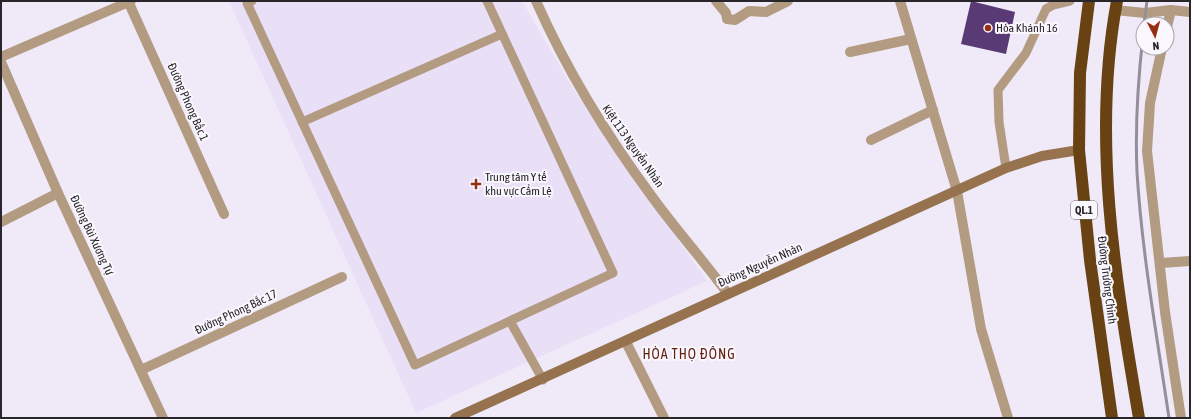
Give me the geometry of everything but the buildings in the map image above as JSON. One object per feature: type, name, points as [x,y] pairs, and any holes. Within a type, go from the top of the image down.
[{"type":"highway","name":"Đường Trường Chinh","points":[[1089,1],[1080,73],[1079,150],[1090,260],[1112,418]]},
{"type":"highway","name":"Đường Trường Chinh","points":[[1116,6],[1106,99],[1108,189],[1124,330],[1139,418]]},
{"type":"street","points":[[1,58],[129,1]]},
{"type":"street","name":"Đường Phong Bắc 1","points":[[129,1],[224,214]]},
{"type":"street","name":"Kiệt 113 Nguyễn Nhàn","points":[[536,1],[550,32],[589,105],[654,198],[704,260],[728,294]]},
{"type":"street","points":[[716,1],[726,13],[727,19],[735,20],[749,11],[766,12],[788,1]]},
{"type":"street","points":[[900,1],[956,191],[981,329],[1008,418]]},
{"type":"street","points":[[1116,6],[1146,13],[1171,10],[1190,12]]},
{"type":"street","points":[[1170,16],[1171,10]]},
{"type":"street","points":[[850,52],[912,39]]},
{"type":"street","points":[[1160,56],[1150,103],[1147,134],[1165,312],[1181,418]]},
{"type":"street","name":"Đường Bùi Xương Tự","points":[[1,62],[58,193],[163,418]]},
{"type":"street","points":[[871,140],[933,110]]},
{"type":"street","name":"Đường Nguyễn Nhàn","points":[[455,418],[543,380],[1006,168],[1042,156],[1079,150]]},
{"type":"street","points":[[1,222],[58,193]]},
{"type":"street","points":[[1161,263],[1190,261]]},
{"type":"street","name":"Đường Phong Bắc 17","points":[[141,370],[342,277]]},
{"type":"street","points":[[626,342],[664,418]]},
{"type":"lane","points":[[252,1],[247,3],[415,365],[613,273],[487,1]]},
{"type":"lane","points":[[1006,168],[999,122],[998,90],[1026,53],[1046,9],[1053,5],[1070,1]]},
{"type":"lane","points":[[302,122],[502,34]]},
{"type":"lane","points":[[510,321],[543,380]]},
{"type":"shaded area","name":"Trung tâm Y tế khu vực Cẩm Lệ","points":[[229,1],[522,1],[572,87],[707,281],[416,413]]},
{"type":"railway","points":[[1145,16],[1147,1]]},
{"type":"railway","points":[[1141,56],[1136,138],[1139,203],[1146,264],[1169,418]]},
{"type":"place","name":"Hòa Khánh 16","points":[[988,28]]},
{"type":"place","name":"Trung tâm Y tế khu vực Cẩm Lệ","points":[[476,184]]},
{"type":"district","name":"HÒA THỌ ĐÔNG","points":[[689,354]]}]
